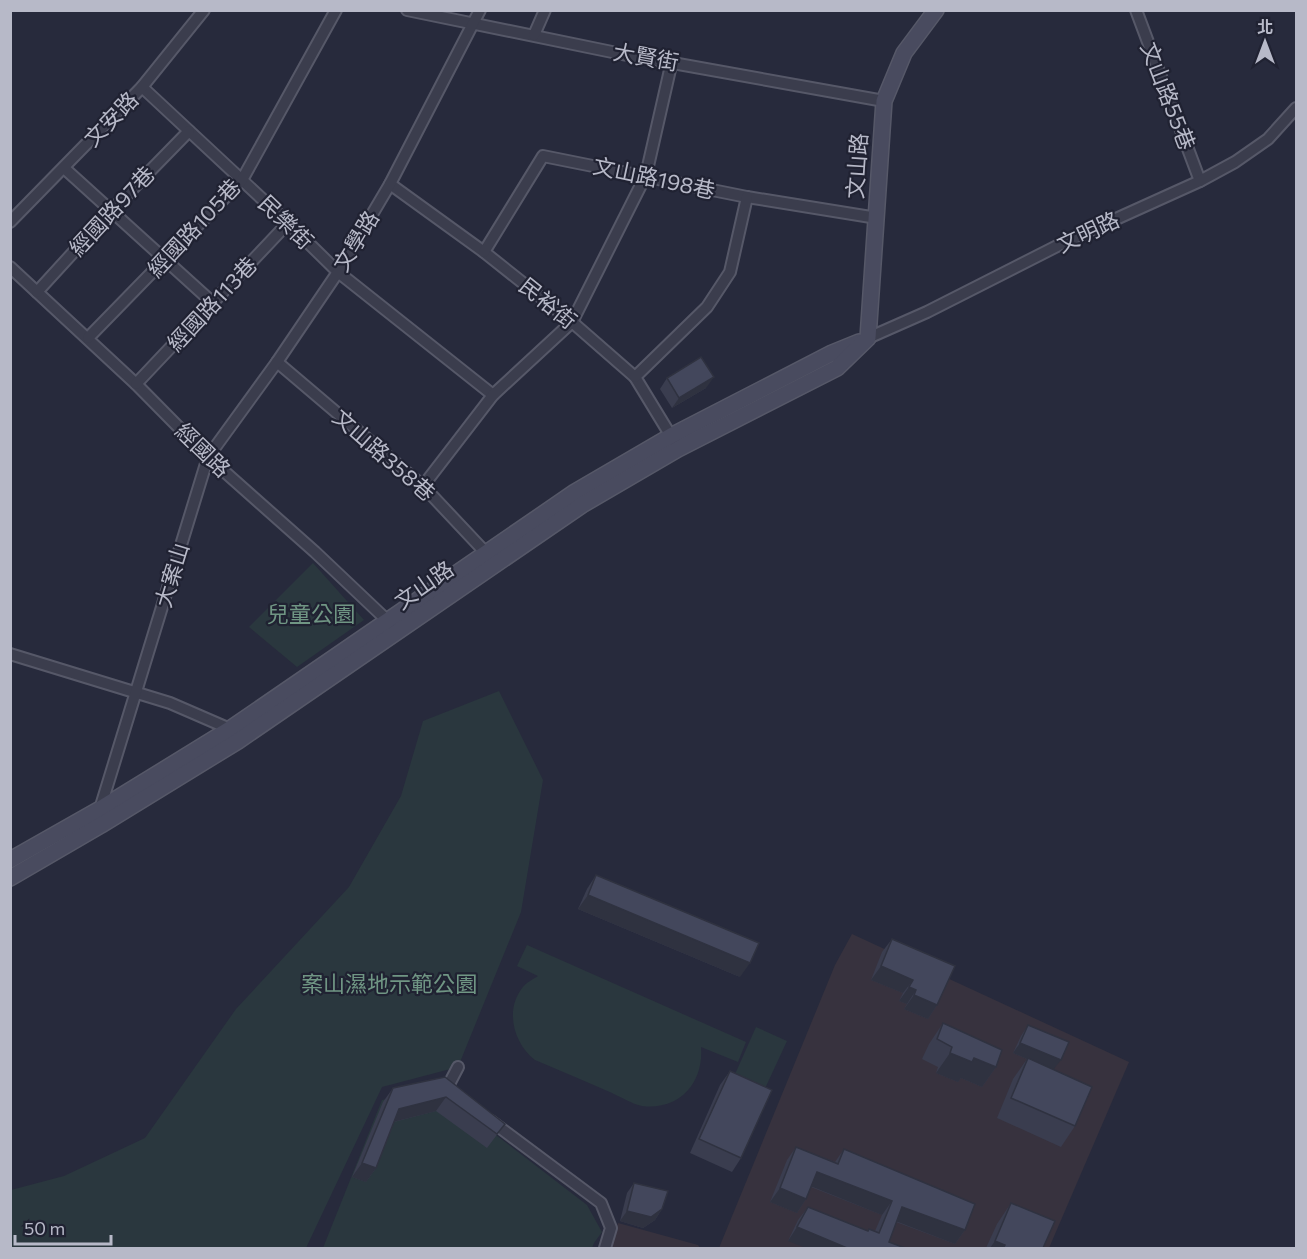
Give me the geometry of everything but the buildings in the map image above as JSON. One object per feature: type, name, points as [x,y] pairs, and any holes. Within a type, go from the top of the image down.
[{"type":"main road","name":"文山路","points":[[14,867],[234,735],[392,626],[486,553],[575,492],[675,442],[832,353],[868,338],[884,100],[904,52],[936,10]]},
{"type":"main road","name":"文山路","points":[[392,626],[495,566],[675,442]]},
{"type":"main road","name":"文山路","points":[[14,867],[99,809],[234,735]]},
{"type":"street","name":"文安路","points":[[10,222],[142,87],[204,10]]},
{"type":"street","name":"經國路105巷","points":[[88,338],[242,180],[336,10]]},
{"type":"street","name":"大賢街","points":[[407,10],[617,52],[884,100]]},
{"type":"street","name":"文學路","points":[[208,457],[277,362],[338,272],[390,184],[480,10]]},
{"type":"street","points":[[534,35],[545,10]]},
{"type":"street","name":"文山路55巷","points":[[1136,10],[1200,181]]},
{"type":"street","points":[[423,486],[493,395],[572,322],[646,176],[672,61]]},
{"type":"street","name":"民樂街","points":[[142,87],[338,272],[493,395]]},
{"type":"street","name":"文明路","points":[[868,338],[927,312],[1065,242],[1200,181],[1235,162],[1268,139],[1296,108]]},
{"type":"street","name":"經國路97巷","points":[[37,292],[189,131]]},
{"type":"street","name":"文山路198巷","points":[[484,252],[543,156],[747,197],[877,218]]},
{"type":"street","points":[[64,168],[213,303]]},
{"type":"street","name":"民裕街","points":[[390,184],[484,252],[572,322],[635,378],[675,442]]},
{"type":"street","points":[[635,378],[707,307],[730,272],[747,197]]},
{"type":"street","name":"經國路113巷","points":[[136,384],[288,223]]},
{"type":"street","name":"經國路","points":[[10,267],[136,384],[208,457],[392,626]]},
{"type":"street","name":"文山路358巷","points":[[277,362],[423,486],[486,553]]},
{"type":"street","name":"大案山","points":[[99,809],[208,457]]},
{"type":"street","points":[[10,654],[170,704],[234,735]]},
{"type":"street","points":[[458,1067],[447,1088],[466,1101]]},
{"type":"street","points":[[484,1115],[601,1203],[611,1228],[605,1248]]},
{"type":"shaded area","points":[[852,934],[1129,1062],[1049,1248],[719,1248],[835,965]]},
{"type":"shaded area","points":[[618,1223],[698,1245],[700,1248],[611,1248]]},
{"type":"green space","name":"兒童公園","points":[[313,563],[364,620],[297,667],[249,627]]},
{"type":"green space","name":"案山濕地示範公園","points":[[499,691],[543,780],[521,912],[458,1067],[382,1087],[306,1248],[11,1248],[11,1190],[64,1176],[145,1138],[236,1009],[349,887],[401,796],[423,721]]},
{"type":"green space","points":[[527,945],[746,1042],[738,1062],[701,1047],[698,1072],[687,1092],[668,1104],[642,1106],[535,1060],[517,1036],[513,1016],[517,996],[524,986],[538,976],[517,966]]},
{"type":"green space","points":[[756,1027],[787,1041],[762,1095],[732,1081]]},
{"type":"green space","points":[[435,1088],[587,1205],[602,1232],[592,1248],[323,1248],[382,1100]]}]
